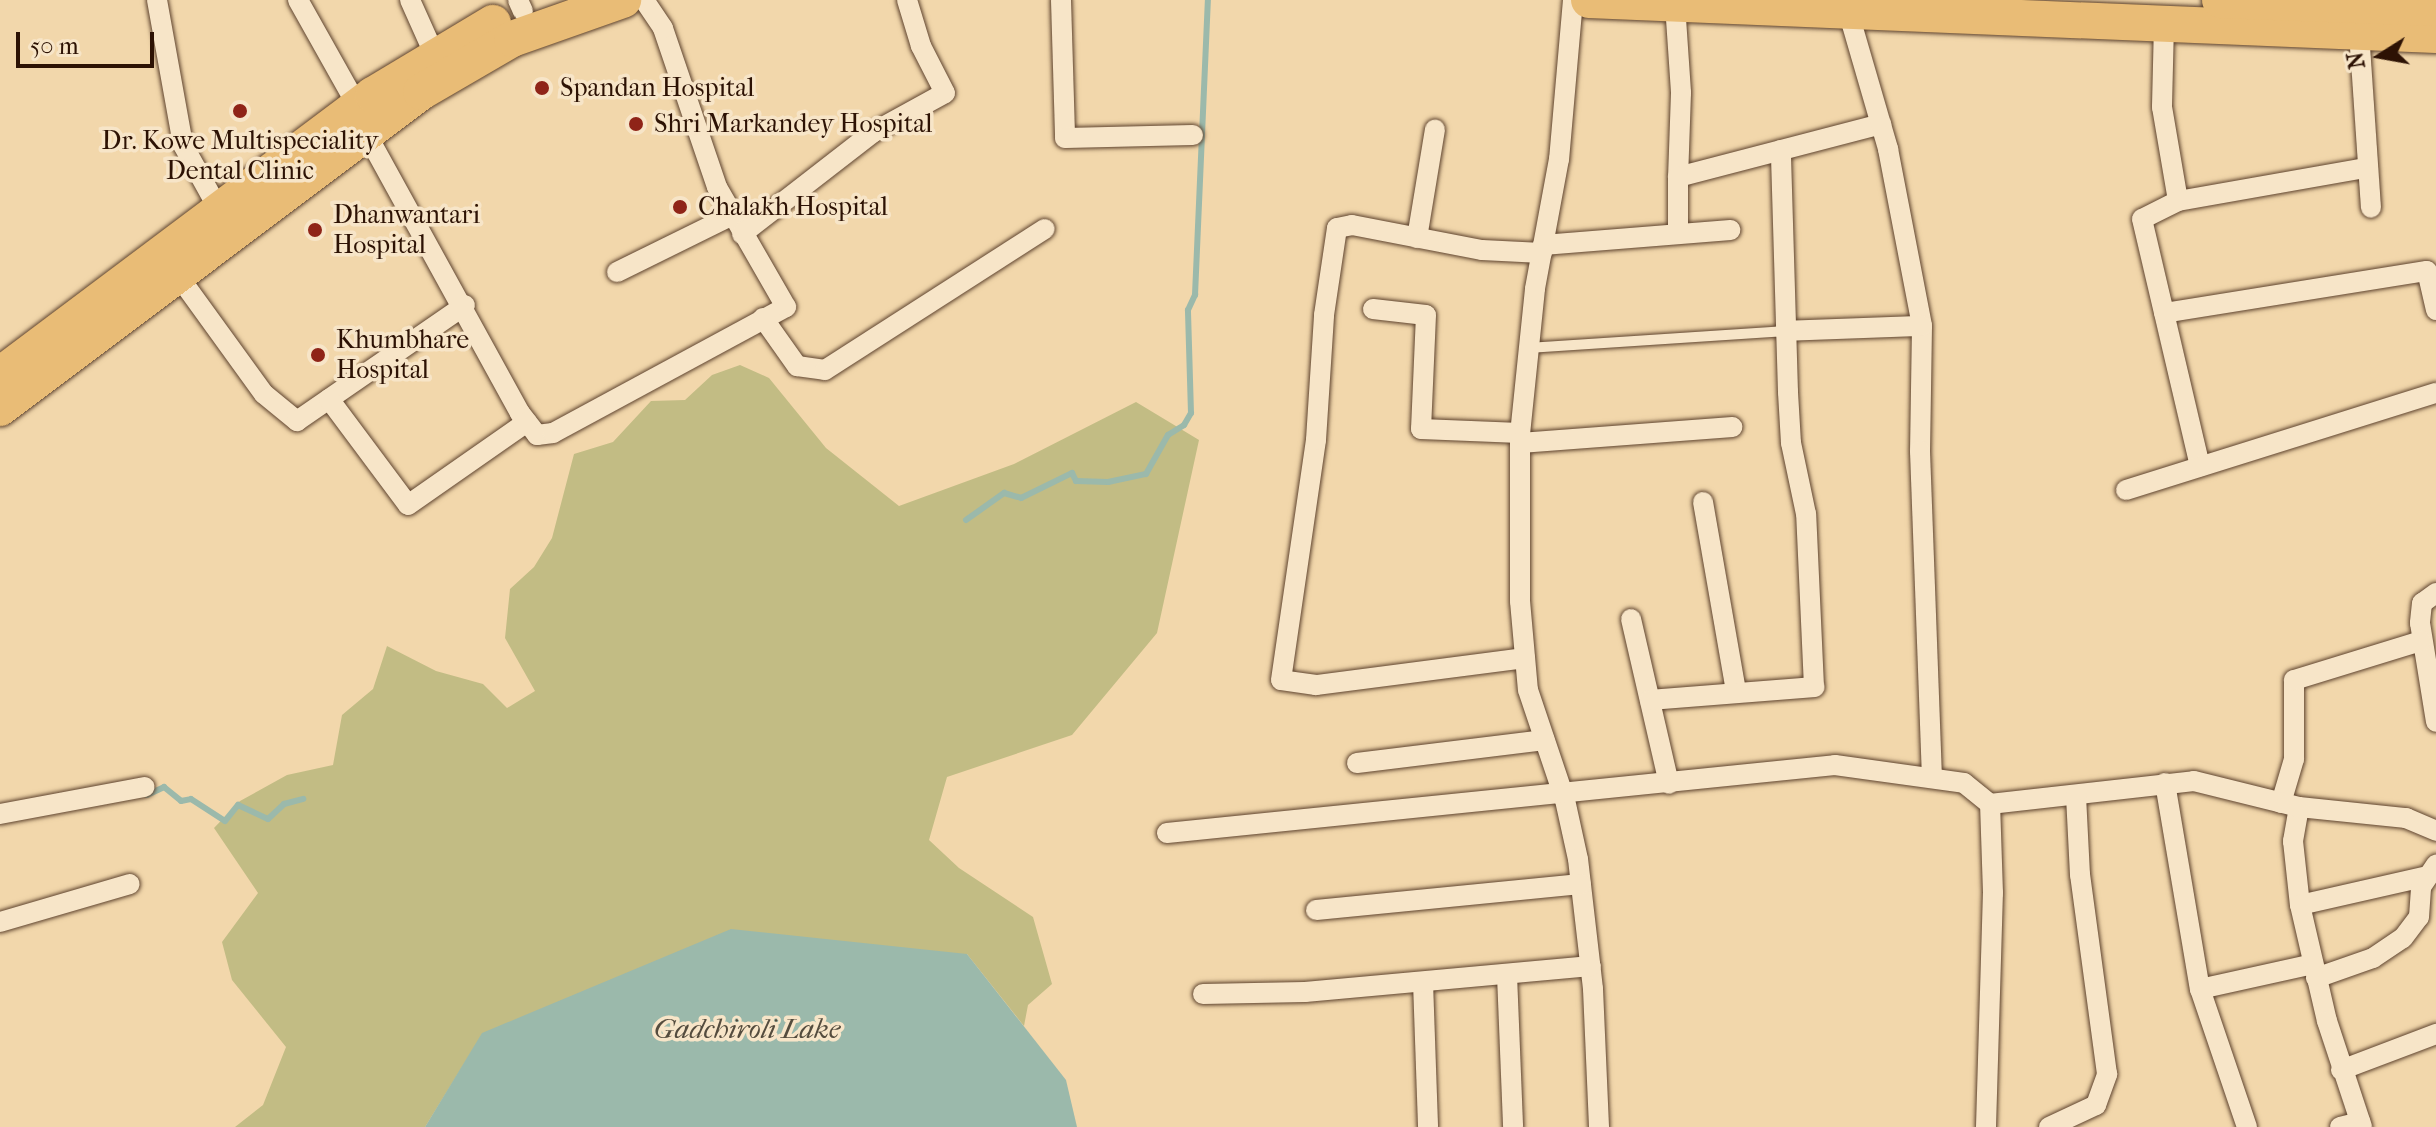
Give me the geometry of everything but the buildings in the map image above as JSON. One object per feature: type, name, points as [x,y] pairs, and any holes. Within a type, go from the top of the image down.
[{"type":"highway","points":[[0,375],[219,210],[362,120],[421,92],[512,39],[623,0]]},
{"type":"highway","points":[[1589,0],[2436,36]]},
{"type":"highway","points":[[2220,0],[2436,8]]},
{"type":"highway","points":[[0,408],[177,274],[435,56],[530,4]]},
{"type":"street","points":[[157,0],[183,145],[219,210]]},
{"type":"street","points":[[298,0],[527,422],[537,435],[553,433],[786,307],[717,187],[663,28],[644,0]]},
{"type":"street","points":[[410,0],[435,56]]},
{"type":"street","points":[[742,234],[872,133],[945,93],[921,46],[907,0]]},
{"type":"street","points":[[1061,0],[1065,138],[1193,135]]},
{"type":"street","points":[[1573,0],[1559,159],[1542,249],[1520,438],[1520,601],[1528,690],[1563,795],[1581,884],[1591,966],[1599,1127]]},
{"type":"street","points":[[1675,4],[1678,234]]},
{"type":"street","points":[[1848,11],[1881,124],[1922,326],[1920,451],[1932,777]]},
{"type":"street","points":[[2164,24],[2162,107],[2178,201]]},
{"type":"street","points":[[2359,32],[2365,168],[2371,208]]},
{"type":"street","points":[[1678,177],[1881,124]]},
{"type":"street","points":[[1417,238],[1435,129]]},
{"type":"street","points":[[1650,700],[1814,687],[1806,514],[1791,443],[1781,150]]},
{"type":"street","points":[[2200,466],[2142,219],[2178,201],[2365,168]]},
{"type":"street","points":[[617,272],[733,215]]},
{"type":"street","points":[[1525,658],[1316,685],[1281,680],[1316,440],[1322,330],[1337,228],[1352,225],[1482,250],[1542,249],[1730,230]]},
{"type":"street","points":[[763,318],[797,366],[825,370],[1045,229]]},
{"type":"street","points":[[2164,313],[2427,271],[2436,310]]},
{"type":"street","points":[[177,274],[264,394],[297,421],[465,305]]},
{"type":"street","points":[[1373,309],[1426,315],[1421,429],[1520,438],[1732,427]]},
{"type":"street","points":[[1785,331],[1922,326]]},
{"type":"street","points":[[2126,490],[2436,393]]},
{"type":"street","points":[[329,399],[408,505],[527,422]]},
{"type":"street","points":[[1703,502],[1736,692]]},
{"type":"street","points":[[2436,593],[2422,603],[2421,641],[2436,722]]},
{"type":"street","points":[[1631,619],[1669,784]]},
{"type":"street","points":[[2354,1125],[2300,905],[2290,805],[2294,759],[2294,680],[2421,641]]},
{"type":"street","points":[[1357,763],[1545,740]]},
{"type":"street","points":[[1167,833],[1835,765],[1964,783],[1990,804],[2194,781],[2290,805],[2406,818],[2436,831]]},
{"type":"street","points":[[2165,783],[2200,989],[2247,1127]]},
{"type":"street","points":[[0,814],[144,787]]},
{"type":"street","points":[[2049,1127],[2096,1105],[2107,1074],[2080,875],[2076,795]]},
{"type":"street","points":[[1986,1127],[1993,893],[1990,804]]},
{"type":"street","points":[[2300,905],[2432,871]]},
{"type":"street","points":[[2200,989],[2315,971],[2373,958],[2428,916],[2421,887],[2432,871]]},
{"type":"street","points":[[0,922],[130,884]]},
{"type":"street","points":[[1316,910],[1581,884]]},
{"type":"street","points":[[1203,994],[1423,982],[1591,966]]},
{"type":"street","points":[[1507,975],[1513,1127]]},
{"type":"street","points":[[1423,982],[1428,1127]]},
{"type":"street","points":[[2341,1070],[2436,1034]]},
{"type":"lane","points":[[1529,348],[1785,331]]},
{"type":"shaded area","points":[[740,365],[769,378],[826,448],[899,506],[1014,464],[1136,402],[1199,440],[1157,633],[1072,735],[947,777],[929,840],[959,868],[1033,917],[1052,984],[1028,1005],[1024,1026],[967,954],[483,1033],[425,1127],[235,1127],[263,1105],[286,1047],[232,980],[222,942],[258,893],[214,828],[240,801],[287,775],[333,765],[342,715],[373,689],[387,646],[436,671],[483,684],[507,708],[535,691],[505,638],[510,589],[534,567],[552,538],[574,454],[613,442],[651,401],[685,400],[712,375]]},
{"type":"water","name":"Gadchiroli Lake","points":[[731,929],[967,954],[1066,1080],[1077,1127],[425,1127],[482,1033]]},
{"type":"waterway","points":[[966,520],[1004,493],[1021,498],[1072,473],[1076,481],[1108,482],[1146,474],[1168,435],[1184,425],[1191,413],[1188,310],[1195,295],[1208,0]]},
{"type":"waterway","points":[[147,795],[164,787],[181,801],[191,799],[225,821],[238,805],[268,819],[284,804],[303,799]]},
{"type":"place","name":"Spandan Hospital","points":[[542,88]]},
{"type":"place","name":"Dr. Kowe Multispeciality Dental Clinic","points":[[240,111]]},
{"type":"place","name":"Shri Markandey Hospital","points":[[636,124]]},
{"type":"place","name":"Chalakh Hospital","points":[[680,207]]},
{"type":"place","name":"Dhanwantari Hospital","points":[[315,230]]},
{"type":"place","name":"Khumbhare Hospital","points":[[318,355]]}]
